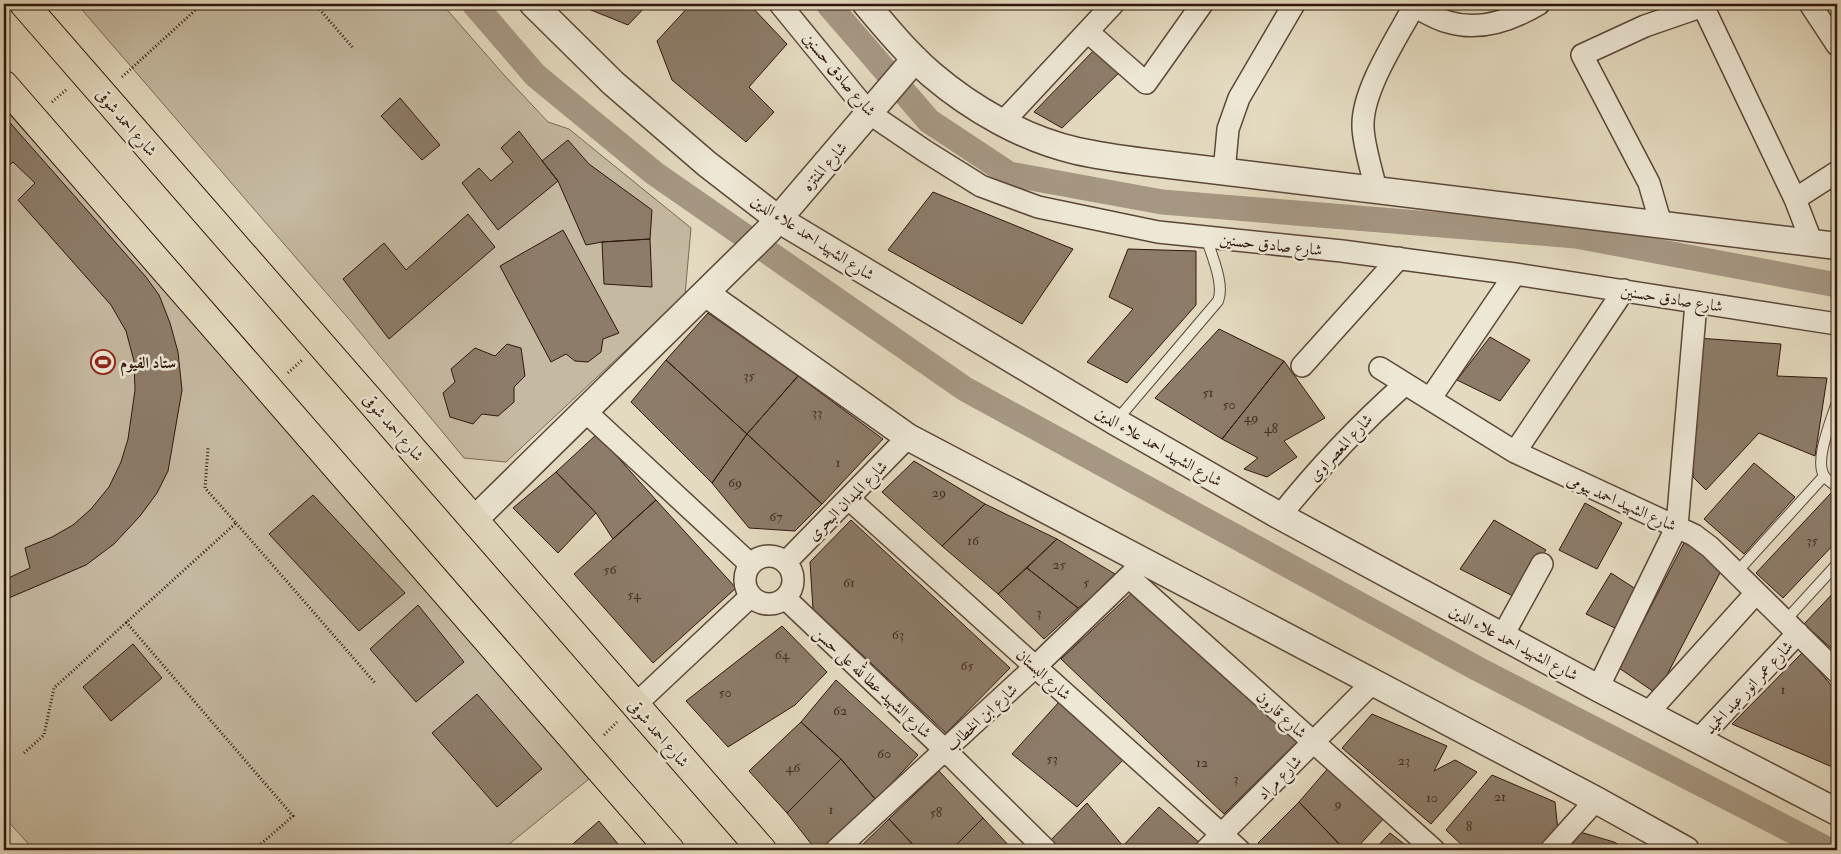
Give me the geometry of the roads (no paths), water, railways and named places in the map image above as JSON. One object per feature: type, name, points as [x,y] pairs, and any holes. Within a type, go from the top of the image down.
[{"type":"main road","name":"شارع احمد شوقى","points":[[24,4],[762,850]]},
{"type":"main road","points":[[4,85],[670,850]]},
{"type":"street","name":"شارع الشهيد احمد علاء الدين","points":[[533,4],[613,83],[707,164],[773,225],[1280,516],[1502,637],[1837,812]]},
{"type":"street","name":"شارع صادق حسنين","points":[[780,4],[875,105],[925,151],[981,186],[1038,207],[1158,232],[1398,258],[1624,290],[1837,324]]},
{"type":"street","points":[[866,4],[911,64],[979,109],[1003,122],[1042,140],[1076,151],[1110,158],[1837,246]]},
{"type":"street","points":[[1003,122],[1113,4]]},
{"type":"street","points":[[1088,32],[1146,83],[1202,4]]},
{"type":"street","points":[[1224,172],[1228,129],[1239,98],[1294,4]]},
{"type":"street","points":[[1376,190],[1363,126],[1366,103],[1412,5],[1447,22],[1476,25],[1504,22],[1539,4]]},
{"type":"street","points":[[1810,4],[1837,45]]},
{"type":"street","points":[[1661,224],[1649,183],[1582,55],[1646,26],[1702,5],[1795,199],[1812,243]]},
{"type":"street","name":"شارع المنتزه","points":[[474,520],[773,225],[911,64]]},
{"type":"street","points":[[1795,199],[1837,172]]},
{"type":"street","points":[[1302,366],[1398,258]]},
{"type":"street","points":[[1430,399],[1515,274]]},
{"type":"street","points":[[710,287],[908,437],[1138,570],[1372,683],[1596,800],[1686,850]]},
{"type":"street","points":[[1515,452],[1624,290]]},
{"type":"street","points":[[1598,688],[1677,526],[1696,303]]},
{"type":"street","name":"شارع الشهيد احمد بيومى","points":[[1380,368],[1515,452],[1694,535],[1710,547],[1836,669]]},
{"type":"street","name":"شارع المعصراوى","points":[[1280,516],[1339,446],[1371,414],[1406,384]]},
{"type":"street","points":[[585,411],[750,564]]},
{"type":"street","name":"شارع الميدان البحرى","points":[[786,562],[908,437]]},
{"type":"street","name":"شارع البستان","points":[[849,498],[1238,850]]},
{"type":"street","points":[[772,555],[786,562],[793,576],[790,592],[784,598],[771,604],[757,601],[751,596],[744,584],[746,570],[750,564],[764,556],[772,555]]},
{"type":"street","points":[[1502,637],[1542,564]]},
{"type":"street","name":"شارع ابن الخطاب","points":[[836,850],[1138,570]]},
{"type":"street","name":"شارع قارون","points":[[1138,570],[1314,742],[1434,850]]},
{"type":"street","points":[[1647,714],[1756,593]]},
{"type":"street","points":[[635,706],[751,596]]},
{"type":"street","name":"شارع الشهيد عطا لله على حسن","points":[[784,598],[945,750],[1046,850]]},
{"type":"street","name":"شارع عمر انور عبد الحميد","points":[[1698,740],[1791,627]]},
{"type":"street","name":"شارع مراد","points":[[1206,850],[1372,683]]},
{"type":"street","points":[[1551,850],[1596,800]]},
{"type":"lane","points":[[1116,422],[1218,301],[1221,295],[1221,285],[1206,237]]},
{"type":"lane","points":[[1837,402],[1822,450],[1821,465],[1824,476],[1837,488]]},
{"type":"lane","points":[[1736,573],[1824,476]]},
{"type":"lane","points":[[1791,627],[1837,564]]},
{"type":"waterway","points":[[474,4],[535,75],[654,173],[965,389],[1478,669],[1829,850]]},
{"type":"waterway","points":[[828,4],[929,121],[1009,174],[1162,202],[1576,236],[1837,285]]},
{"type":"place","name":"ستاد الفيوم","points":[[103,362]]}]
